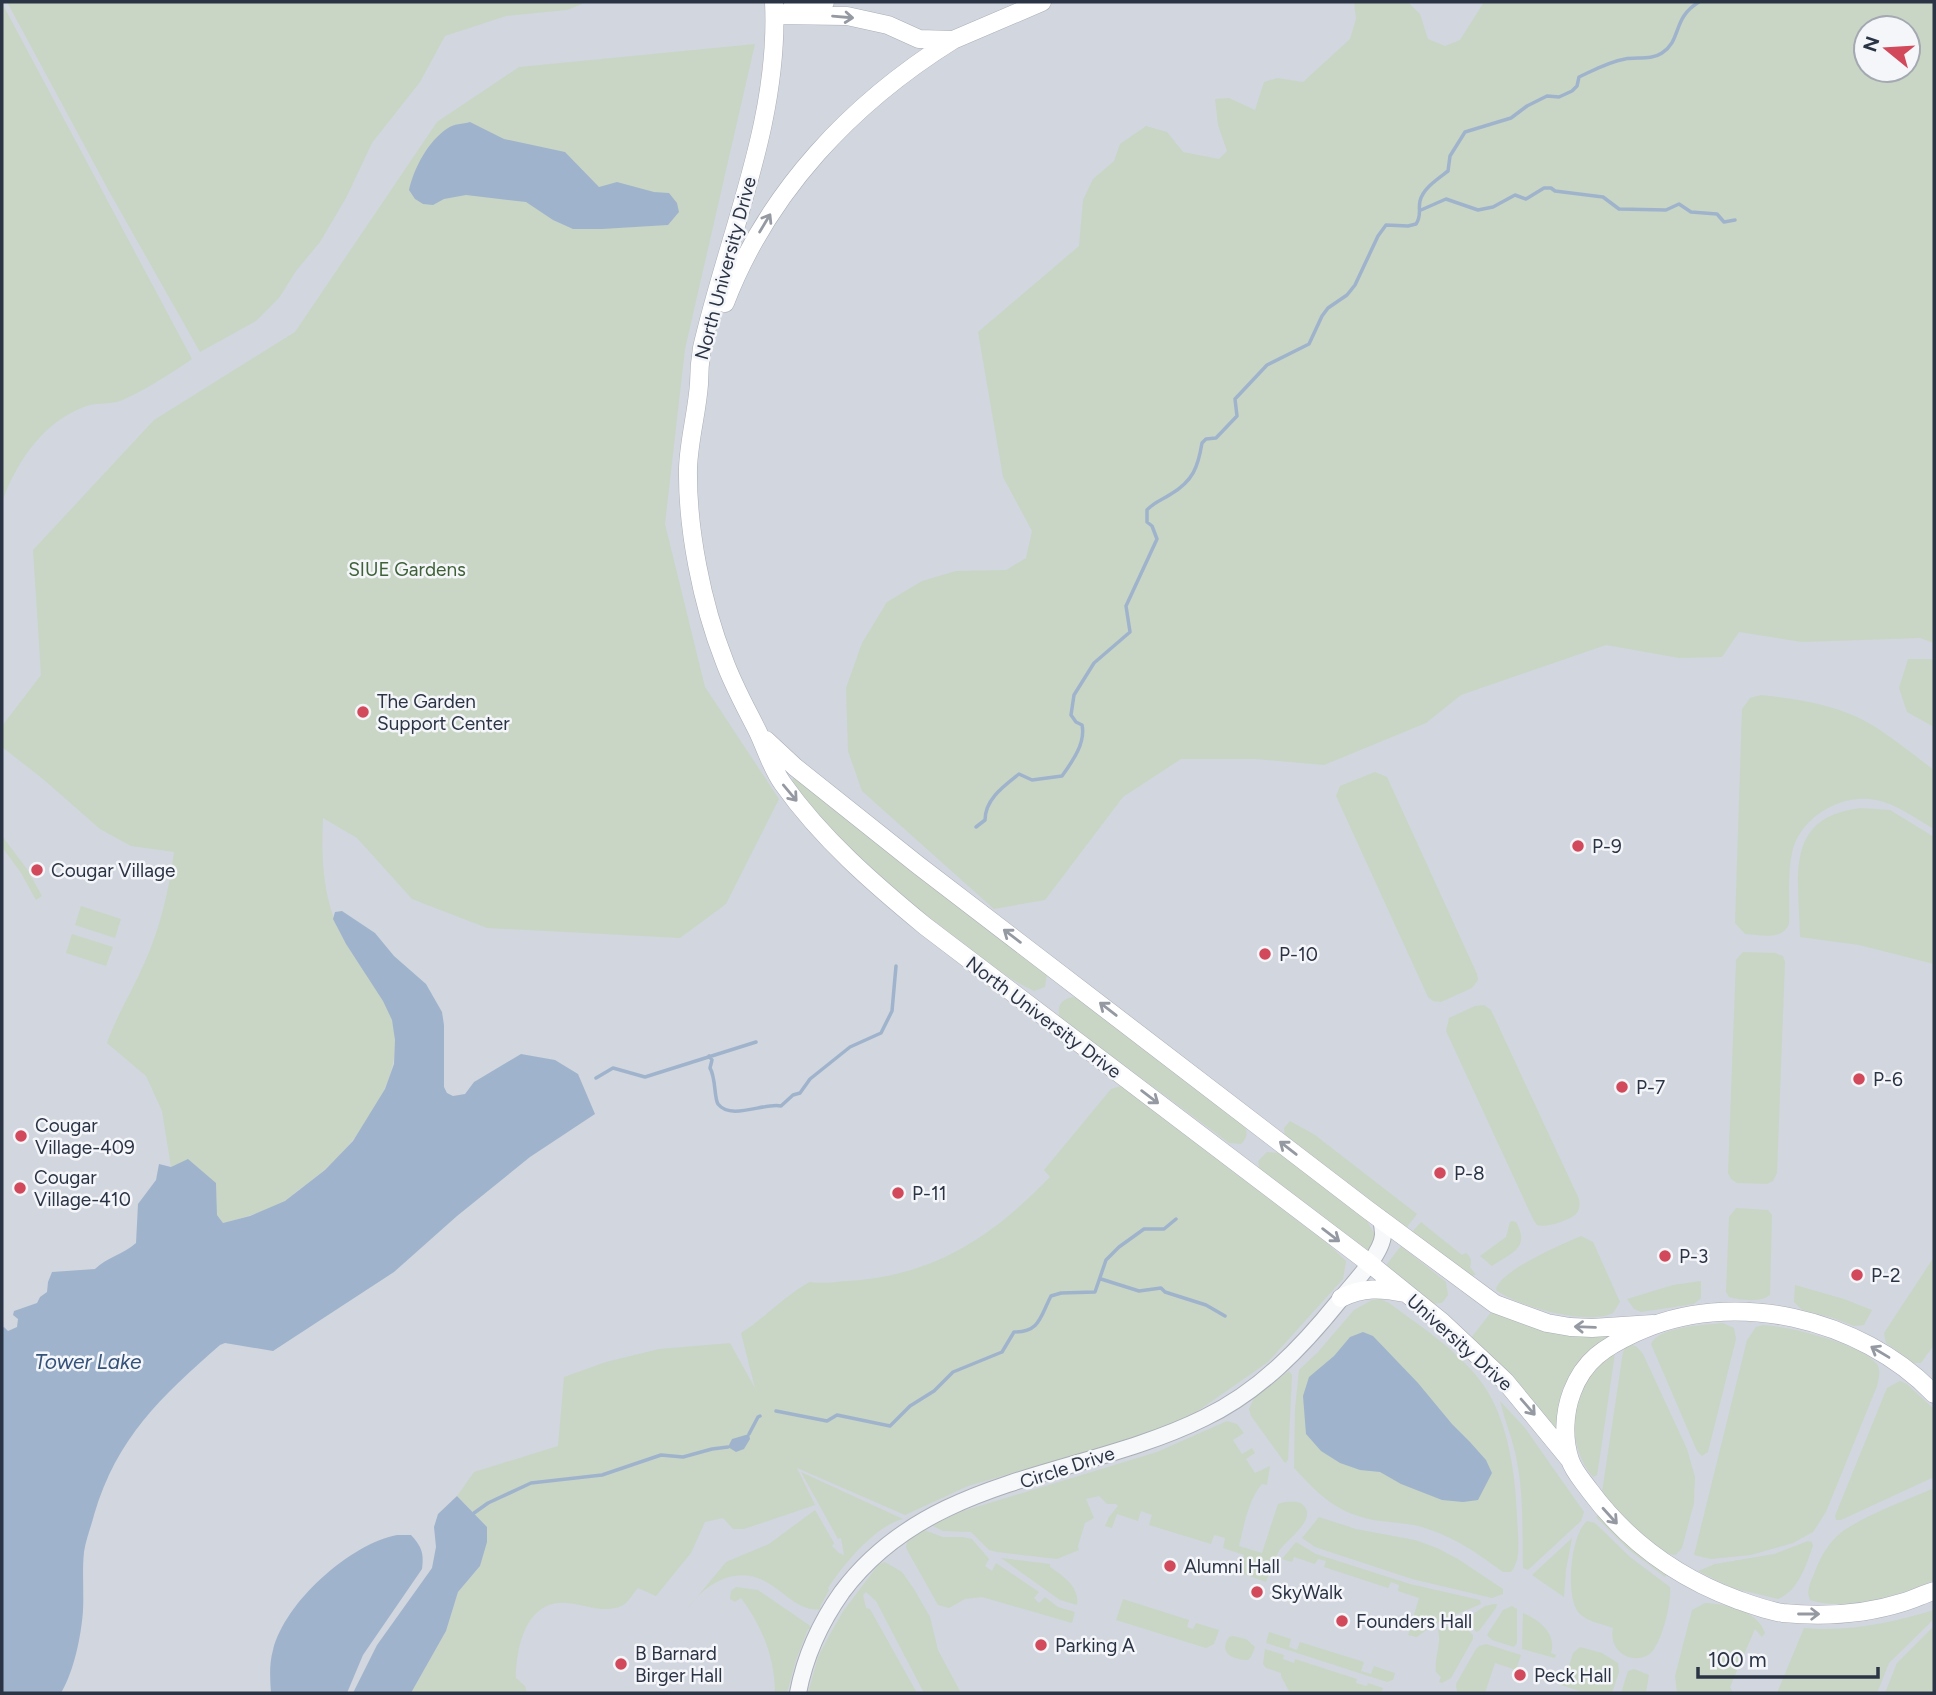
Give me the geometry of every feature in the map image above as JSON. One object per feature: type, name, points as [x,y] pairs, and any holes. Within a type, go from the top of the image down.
[{"type":"main road","points":[[775,8],[825,2]]},
{"type":"main road","points":[[698,375],[730,289],[746,257],[767,220],[808,162],[835,132],[887,85],[953,40],[1042,2]]},
{"type":"main road","points":[[775,8],[847,16],[888,25],[919,39],[953,40]]},
{"type":"main road","name":"North University Drive","points":[[775,8],[773,61],[761,133],[702,348],[688,471],[690,508],[705,597],[723,658],[737,693],[782,783],[828,838],[878,887],[925,926],[1369,1263]]},
{"type":"main road","name":"North University Drive","points":[[758,733],[795,767],[897,849],[1381,1219]]},
{"type":"main road","name":"University Drive","points":[[1381,1219],[1495,1304],[1518,1314],[1547,1323],[1592,1328],[1653,1324],[1700,1313],[1736,1312],[1791,1318],[1822,1326],[1866,1344],[1893,1360],[1934,1394]]},
{"type":"main road","name":"University Drive","points":[[1369,1263],[1472,1348],[1506,1381],[1570,1460]]},
{"type":"main road","points":[[1341,1298],[1373,1288],[1406,1293]]},
{"type":"main road","name":"University Drive","points":[[1653,1324],[1590,1360],[1579,1376],[1567,1413],[1566,1432],[1570,1460],[1575,1472],[1609,1516],[1650,1553],[1693,1580],[1780,1613],[1864,1611],[1905,1602],[1934,1591]]},
{"type":"street","name":"Circle Drive","points":[[798,1693],[806,1657],[834,1604],[867,1564],[906,1530],[951,1505],[974,1496],[1152,1440],[1207,1417],[1258,1384],[1312,1334],[1380,1249],[1383,1236],[1381,1219]]},
{"type":"shaded area","points":[[2,2],[1934,2],[1934,1693],[2,1693]]},
{"type":"green space","points":[[7,2],[587,2],[567,10],[506,16],[445,36],[420,82],[372,143],[346,198],[320,242],[296,271],[279,298],[256,321],[200,352]]},
{"type":"green space","points":[[1354,2],[1408,2],[1420,14],[1428,39],[1445,46],[1460,40],[1484,2],[1934,2],[1934,643],[1920,638],[1802,642],[1739,632],[1722,657],[1679,658],[1606,645],[1461,695],[1426,723],[1324,765],[1256,759],[1181,759],[1123,797],[1045,900],[994,909],[862,791],[848,751],[846,688],[862,643],[887,602],[922,581],[956,571],[1006,570],[1026,558],[1032,531],[1003,477],[978,332],[1079,246],[1083,200],[1093,179],[1114,161],[1120,144],[1146,126],[1167,132],[1183,152],[1219,159],[1227,151],[1218,125],[1215,99],[1229,98],[1255,110],[1264,82],[1277,78],[1303,82],[1350,39],[1356,19]]},
{"type":"green space","points":[[2,3],[192,359],[125,399],[90,405],[60,420],[47,430],[25,456],[2,502]]},
{"type":"green space","name":"SIUE Gardens","points":[[755,44],[685,349],[665,524],[705,687],[779,799],[726,904],[680,938],[487,928],[412,899],[357,838],[323,818],[323,868],[333,916],[348,947],[378,991],[392,1020],[395,1043],[392,1068],[371,1115],[337,1158],[283,1202],[223,1223],[217,1215],[216,1183],[171,1167],[162,1111],[146,1076],[107,1043],[155,937],[167,895],[174,852],[131,846],[100,829],[2,747],[2,726],[41,675],[33,550],[154,420],[295,332],[437,122],[519,67]]},
{"type":"green space","points":[[1908,659],[1934,659],[1934,727],[1907,712],[1899,688]]},
{"type":"green space","points":[[1761,695],[1818,704],[1846,712],[1888,735],[1934,770],[1934,829],[1906,812],[1876,800],[1849,800],[1836,804],[1812,819],[1796,840],[1790,861],[1789,924],[1781,933],[1770,936],[1745,934],[1735,923],[1742,709],[1750,698]]},
{"type":"green space","points":[[1375,772],[1387,777],[1477,974],[1478,980],[1472,988],[1441,1002],[1428,997],[1336,796],[1340,786]]},
{"type":"green space","points":[[794,778],[1047,974],[1045,987],[1034,991],[1004,974],[888,884],[827,825],[792,780]]},
{"type":"green space","points":[[1861,808],[1890,810],[1934,837],[1934,964],[1859,945],[1800,937],[1798,872],[1807,837],[1818,824],[1836,814]]},
{"type":"green space","points":[[2,836],[27,869],[42,896],[36,900],[2,847]]},
{"type":"green space","points":[[81,906],[121,919],[115,938],[75,925]]},
{"type":"green space","points":[[72,934],[113,947],[106,966],[66,953]]},
{"type":"green space","points":[[1743,952],[1775,953],[1783,956],[1785,962],[1777,1173],[1773,1181],[1767,1184],[1737,1183],[1728,1173],[1736,960]]},
{"type":"green space","points":[[1073,997],[1080,999],[1245,1126],[1246,1136],[1243,1142],[1229,1143],[1060,1018],[1060,1004]]},
{"type":"green space","points":[[1484,1005],[1491,1010],[1579,1199],[1577,1213],[1562,1222],[1541,1226],[1533,1219],[1446,1031],[1449,1018],[1475,1006]]},
{"type":"green space","points":[[1121,1086],[1326,1242],[1346,1261],[1343,1279],[1268,1362],[1195,1413],[1163,1427],[968,1486],[905,1515],[797,1468],[815,1505],[744,1529],[733,1529],[723,1518],[705,1522],[691,1553],[656,1596],[638,1588],[625,1604],[612,1609],[566,1603],[552,1604],[541,1609],[526,1628],[518,1653],[516,1678],[525,1686],[527,1693],[411,1693],[446,1631],[458,1592],[480,1566],[487,1527],[457,1496],[474,1472],[558,1446],[564,1377],[606,1362],[659,1349],[730,1343],[755,1388],[741,1333],[810,1282],[878,1278],[907,1271],[934,1262],[983,1235],[1006,1218],[1050,1177],[1044,1170],[1111,1089]]},
{"type":"green space","points":[[1290,1121],[1315,1135],[1417,1214],[1404,1231],[1285,1138],[1284,1128]]},
{"type":"green space","points":[[1267,1152],[1280,1153],[1366,1219],[1375,1235],[1371,1254],[1260,1171],[1258,1161]]},
{"type":"green space","points":[[1736,1208],[1768,1210],[1772,1215],[1770,1295],[1766,1298],[1734,1298],[1729,1297],[1726,1292],[1729,1217]]},
{"type":"green space","points":[[1512,1221],[1516,1222],[1520,1231],[1520,1244],[1512,1253],[1492,1266],[1480,1256],[1506,1237]]},
{"type":"green space","points":[[1421,1222],[1462,1255],[1466,1253],[1471,1259],[1470,1267],[1476,1275],[1468,1275],[1411,1233]]},
{"type":"green space","points":[[1581,1236],[1593,1242],[1620,1302],[1613,1313],[1587,1317],[1553,1313],[1520,1303],[1496,1290],[1499,1283],[1519,1267]]},
{"type":"green space","points":[[1401,1246],[1446,1282],[1448,1295],[1442,1303],[1429,1304],[1383,1269]]},
{"type":"green space","points":[[1934,1257],[1934,1345],[1921,1363],[1914,1363],[1886,1343],[1884,1333]]},
{"type":"green space","points":[[1701,1281],[1701,1298],[1694,1304],[1641,1312],[1634,1309],[1627,1299],[1673,1285]]},
{"type":"green space","points":[[1795,1285],[1872,1310],[1864,1325],[1854,1326],[1802,1310],[1794,1302]]},
{"type":"green space","points":[[1380,1299],[1389,1303],[1438,1340],[1473,1371],[1491,1397],[1504,1429],[1514,1481],[1518,1545],[1517,1560],[1511,1572],[1503,1572],[1438,1533],[1416,1526],[1366,1518],[1342,1509],[1322,1496],[1294,1468],[1299,1370],[1354,1310],[1372,1300]]},
{"type":"green space","points":[[1492,1311],[1549,1331],[1609,1336],[1558,1431],[1471,1338]]},
{"type":"green space","points":[[1723,1323],[1734,1328],[1736,1339],[1708,1452],[1702,1456],[1697,1451],[1651,1344],[1663,1333],[1673,1330]]},
{"type":"green space","points":[[1763,1325],[1806,1333],[1856,1350],[1877,1364],[1877,1386],[1826,1512],[1813,1532],[1793,1543],[1751,1555],[1711,1559],[1694,1555],[1747,1340],[1756,1327]]},
{"type":"green space","points":[[1632,1345],[1643,1354],[1687,1449],[1695,1477],[1694,1503],[1682,1548],[1676,1555],[1656,1548],[1646,1540],[1602,1492],[1623,1352],[1626,1347]]},
{"type":"green space","points":[[1615,1353],[1597,1475],[1593,1477],[1578,1451],[1574,1421],[1576,1405],[1587,1377]]},
{"type":"green space","points":[[1289,1371],[1292,1375],[1288,1460],[1285,1463],[1251,1416],[1249,1409],[1255,1396]]},
{"type":"green space","points":[[1900,1381],[1907,1384],[1934,1409],[1934,1477],[1836,1520],[1835,1516],[1887,1388]]},
{"type":"green space","points":[[1500,1401],[1525,1428],[1584,1512],[1581,1521],[1528,1570],[1523,1568],[1518,1467]]},
{"type":"green space","points":[[1227,1421],[1237,1424],[1244,1433],[1233,1440],[1242,1454],[1252,1448],[1255,1453],[1246,1459],[1255,1473],[1270,1466],[1267,1485],[1262,1484],[1250,1505],[1239,1546],[1262,1553],[1278,1504],[1298,1502],[1307,1512],[1299,1530],[1279,1551],[1266,1582],[1237,1574],[1244,1555],[1223,1548],[1225,1538],[1214,1535],[1211,1544],[1149,1525],[1152,1515],[1141,1511],[1138,1521],[1117,1514],[1112,1528],[1105,1526],[1118,1506],[1107,1504],[1099,1496],[1086,1499],[1094,1518],[1085,1523],[1079,1550],[1057,1559],[989,1550],[971,1532],[943,1531],[931,1525],[963,1511],[1157,1452]]},
{"type":"green space","points":[[801,1472],[903,1519],[871,1537],[851,1558],[828,1588],[821,1609],[800,1605],[768,1583],[745,1575],[723,1579],[695,1599],[726,1562],[769,1544],[815,1510],[834,1543],[832,1546],[844,1555],[841,1538],[838,1539]]},
{"type":"green space","points":[[1934,1488],[1934,1580],[1890,1596],[1856,1603],[1839,1604],[1810,1600],[1809,1587],[1816,1569],[1826,1549],[1836,1537],[1869,1516]]},
{"type":"green space","points":[[1599,1514],[1667,1574],[1665,1577],[1628,1549],[1596,1517]]},
{"type":"green space","points":[[1319,1517],[1356,1529],[1415,1540],[1437,1548],[1503,1589],[1503,1594],[1492,1598],[1412,1579],[1315,1547],[1302,1538]]},
{"type":"green space","points":[[1587,1521],[1595,1523],[1630,1557],[1670,1587],[1665,1624],[1653,1651],[1641,1658],[1622,1654],[1614,1643],[1613,1628],[1585,1618],[1574,1604],[1571,1579],[1574,1551],[1581,1528]]},
{"type":"green space","points":[[924,1530],[943,1537],[972,1539],[989,1559],[985,1566],[992,1571],[996,1563],[1039,1592],[1034,1598],[1039,1603],[1045,1597],[1058,1607],[1075,1612],[1072,1623],[982,1597],[965,1599],[949,1608],[938,1605],[906,1548],[907,1541]]},
{"type":"green space","points":[[1572,1538],[1566,1570],[1564,1597],[1532,1575]]},
{"type":"green space","points":[[1808,1541],[1812,1542],[1813,1546],[1800,1577],[1791,1590],[1778,1599],[1732,1588],[1698,1571],[1715,1564],[1774,1554]]},
{"type":"green space","points":[[1296,1542],[1316,1554],[1410,1584],[1480,1600],[1481,1604],[1434,1624],[1417,1637],[1408,1635],[1419,1598],[1398,1591],[1399,1585],[1391,1582],[1388,1588],[1324,1567],[1326,1561],[1318,1559],[1315,1564],[1294,1557],[1292,1562],[1282,1559]]},
{"type":"green space","points":[[1001,1558],[1050,1564],[1073,1588],[1077,1605],[1060,1600]]},
{"type":"green space","points":[[885,1562],[902,1572],[914,1589],[930,1617],[938,1650],[961,1693],[924,1693],[876,1601],[866,1592],[863,1595],[866,1608],[870,1609],[917,1693],[808,1693],[818,1657],[844,1610],[879,1564]]},
{"type":"green space","points":[[736,1587],[758,1590],[811,1629],[808,1629],[796,1660],[787,1693],[775,1693],[773,1667],[761,1631],[741,1598],[735,1602],[730,1599],[731,1591]]},
{"type":"green space","points":[[1123,1599],[1189,1620],[1187,1627],[1193,1629],[1196,1623],[1219,1630],[1214,1644],[1206,1648],[1116,1620]]},
{"type":"green space","points":[[1705,1603],[1732,1607],[1749,1614],[1756,1619],[1765,1633],[1762,1637],[1755,1629],[1730,1687],[1733,1693],[1677,1693],[1675,1676],[1692,1610]]},
{"type":"green space","points":[[1497,1604],[1476,1632],[1467,1618],[1485,1606]]},
{"type":"green space","points":[[1512,1606],[1517,1609],[1517,1643],[1514,1647],[1492,1640],[1487,1635],[1503,1610]]},
{"type":"green space","points":[[1934,1610],[1934,1619],[1889,1663],[1877,1693],[1777,1693],[1804,1628],[1837,1629],[1870,1625]]},
{"type":"green space","points":[[1523,1613],[1546,1628],[1552,1640],[1551,1653],[1556,1655],[1555,1658],[1522,1649]]},
{"type":"green space","points":[[1460,1622],[1473,1635],[1473,1639],[1451,1678],[1442,1683],[1439,1682],[1441,1677],[1436,1672],[1438,1630]]},
{"type":"green space","points":[[1934,1626],[1934,1693],[1885,1693],[1897,1663]]},
{"type":"green space","points":[[1269,1632],[1291,1639],[1289,1647],[1297,1650],[1300,1642],[1364,1662],[1361,1671],[1371,1674],[1374,1666],[1395,1673],[1393,1680],[1387,1682],[1266,1643]]},
{"type":"green space","points":[[1229,1637],[1246,1639],[1255,1647],[1248,1660],[1232,1657],[1226,1651],[1226,1643]]},
{"type":"green space","points":[[1486,1644],[1521,1655],[1516,1670],[1495,1663],[1485,1693],[1457,1693],[1456,1684],[1476,1649]]},
{"type":"green space","points":[[1580,1647],[1602,1653],[1618,1663],[1619,1672],[1612,1693],[1579,1693],[1558,1684],[1560,1678],[1565,1679],[1573,1653]]},
{"type":"green space","points":[[1265,1649],[1284,1655],[1283,1659],[1294,1663],[1295,1659],[1357,1679],[1356,1683],[1367,1686],[1368,1683],[1383,1688],[1381,1693],[1290,1693],[1281,1673],[1266,1668],[1263,1664]]},
{"type":"green space","points":[[1634,1669],[1649,1675],[1646,1693],[1621,1693],[1628,1671]]},
{"type":"water","points":[[470,122],[504,139],[565,152],[599,187],[617,182],[654,192],[669,193],[677,203],[679,212],[668,225],[573,229],[553,220],[526,202],[466,195],[444,199],[433,205],[423,204],[415,199],[409,190],[418,164],[428,148],[450,127]]},
{"type":"water","name":"Tower Lake","points":[[342,911],[375,933],[394,956],[426,984],[442,1012],[444,1087],[447,1093],[453,1096],[465,1094],[474,1082],[521,1054],[555,1060],[578,1074],[595,1114],[530,1157],[394,1272],[273,1351],[225,1343],[220,1345],[160,1401],[128,1441],[115,1463],[94,1515],[84,1552],[83,1611],[79,1643],[70,1675],[61,1693],[2,1693],[2,1328],[8,1331],[17,1327],[18,1319],[13,1315],[14,1311],[37,1303],[47,1292],[52,1272],[95,1269],[136,1243],[138,1204],[156,1180],[159,1164],[171,1167],[188,1159],[216,1183],[217,1215],[223,1223],[250,1216],[285,1201],[325,1170],[353,1141],[385,1089],[394,1064],[395,1040],[392,1020],[383,1001],[333,919],[335,912]]},
{"type":"water","points":[[1363,1332],[1373,1336],[1486,1460],[1492,1473],[1478,1500],[1442,1500],[1401,1484],[1380,1472],[1360,1470],[1340,1463],[1321,1451],[1306,1434],[1303,1396],[1309,1377],[1334,1356],[1350,1337]]},
{"type":"water","points":[[749,1434],[750,1439],[744,1449],[736,1452],[728,1447],[732,1439]]},
{"type":"water","points":[[457,1496],[487,1527],[487,1542],[480,1566],[458,1592],[446,1631],[411,1693],[353,1693],[377,1645],[432,1568],[436,1547],[434,1527],[438,1514]]},
{"type":"water","points":[[397,1535],[411,1535],[418,1543],[422,1554],[422,1569],[363,1655],[347,1693],[271,1693],[270,1666],[273,1650],[291,1613],[305,1595],[340,1563],[359,1550]]},
{"type":"waterway","points":[[976,827],[985,820],[988,806],[996,794],[1019,774],[1032,780],[1062,776],[1074,758],[1083,732],[1082,725],[1071,715],[1074,695],[1094,663],[1130,632],[1126,606],[1157,539],[1152,526],[1147,522],[1147,510],[1185,484],[1199,459],[1202,443],[1206,439],[1216,438],[1237,416],[1235,399],[1267,365],[1309,344],[1328,308],[1347,295],[1355,285],[1386,225],[1416,224],[1424,192],[1448,171],[1450,156],[1465,132],[1511,118],[1547,96],[1559,97],[1572,91],[1577,86],[1579,77],[1607,64],[1625,59],[1654,57],[1662,53],[1672,42],[1690,8],[1699,2]]},
{"type":"waterway","points":[[1421,210],[1446,199],[1478,210],[1493,207],[1515,195],[1526,199],[1544,188],[1551,188],[1555,191],[1603,197],[1619,209],[1666,210],[1679,204],[1691,212],[1717,214],[1724,222],[1735,220]]},
{"type":"waterway","points":[[709,1056],[712,1060],[710,1068],[717,1101],[724,1109],[739,1111],[781,1106],[793,1095],[800,1093],[810,1079],[850,1047],[881,1033],[892,1011],[896,966]]},
{"type":"waterway","points":[[596,1078],[613,1068],[645,1077],[756,1042]]},
{"type":"waterway","points":[[776,1411],[827,1421],[837,1415],[890,1426],[910,1406],[934,1391],[953,1372],[1002,1352],[1014,1332],[1029,1329],[1038,1322],[1051,1296],[1095,1292],[1106,1260],[1119,1247],[1144,1229],[1164,1229],[1176,1219]]},
{"type":"waterway","points":[[1101,1279],[1139,1291],[1161,1288],[1165,1292],[1206,1305],[1225,1316]]},
{"type":"waterway","points":[[749,1434],[760,1416]]},
{"type":"waterway","points":[[474,1513],[488,1503],[531,1483],[602,1475],[661,1455],[683,1457],[728,1447]]},
{"type":"place","name":"The Garden Support Center","points":[[363,712]]},
{"type":"place","name":"P-9","points":[[1578,846]]},
{"type":"place","name":"Cougar Village","points":[[37,870]]},
{"type":"place","name":"P-10","points":[[1265,954]]},
{"type":"place","name":"P-6","points":[[1859,1079]]},
{"type":"place","name":"P-7","points":[[1622,1087]]},
{"type":"place","name":"Cougar Village-409","points":[[21,1136]]},
{"type":"place","name":"P-8","points":[[1440,1173]]},
{"type":"place","name":"Cougar Village-410","points":[[20,1188]]},
{"type":"place","name":"P-11","points":[[898,1193]]},
{"type":"place","name":"P-3","points":[[1665,1256]]},
{"type":"place","name":"P-2","points":[[1857,1275]]},
{"type":"place","name":"Alumni Hall","points":[[1170,1566]]},
{"type":"place","name":"SkyWalk","points":[[1257,1592]]},
{"type":"place","name":"Founders Hall","points":[[1342,1621]]},
{"type":"place","name":"Parking A","points":[[1041,1645]]},
{"type":"place","name":"B Barnard Birger Hall","points":[[621,1664]]},
{"type":"place","name":"Peck Hall","points":[[1520,1675]]}]
